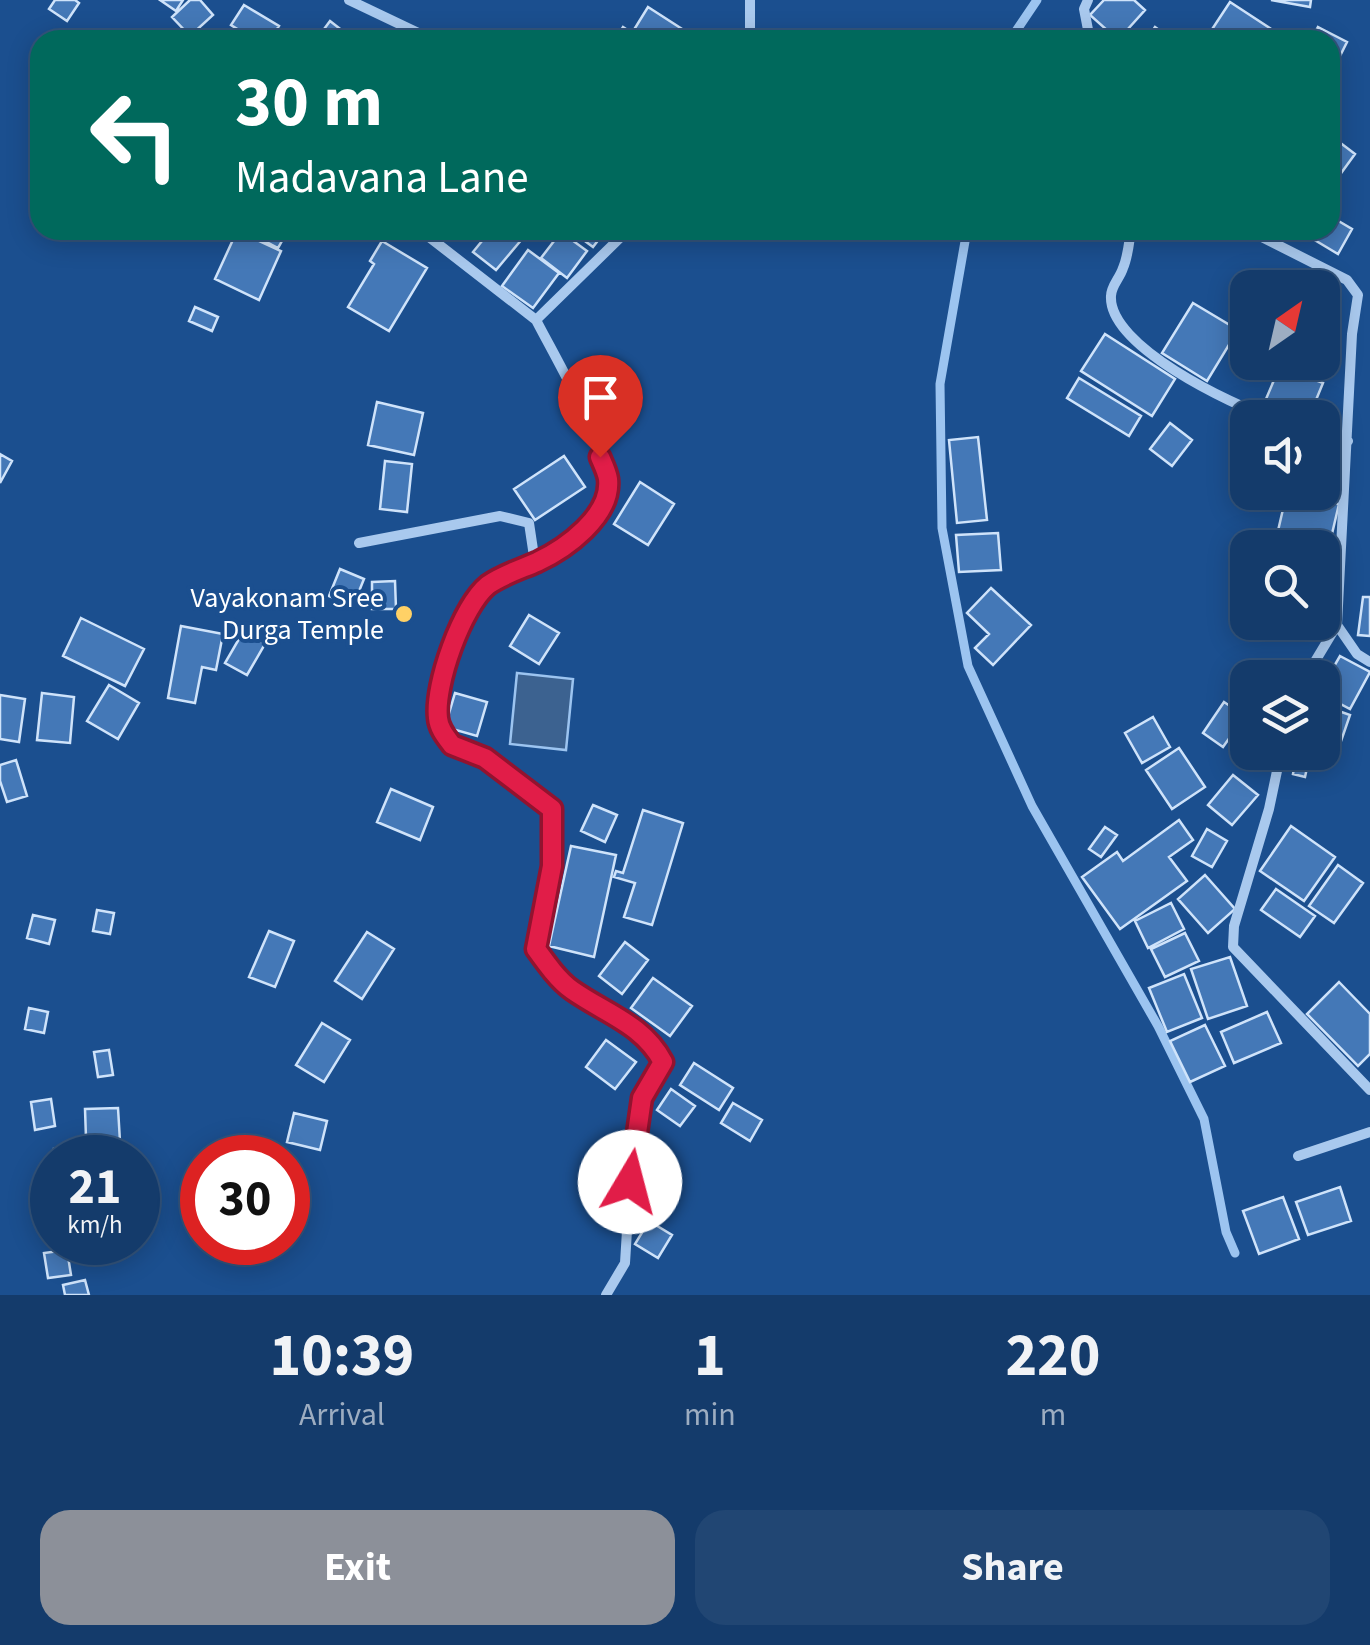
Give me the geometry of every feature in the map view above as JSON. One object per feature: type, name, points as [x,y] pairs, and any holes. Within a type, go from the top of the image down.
[{"type":"street","points":[[349,0],[412,30]]},
{"type":"street","points":[[750,0],[750,30]]},
{"type":"street","points":[[1088,0],[1084,9],[1088,30]]},
{"type":"street","points":[[433,240],[536,320],[593,436],[608,479],[599,510],[576,538],[490,584],[476,600],[446,658],[438,718],[452,745],[485,758],[552,809],[552,866],[536,949],[569,988],[638,1028],[663,1062],[642,1098],[624,1262],[606,1295]]},
{"type":"street","points":[[536,320],[618,240]]},
{"type":"street","points":[[1128,240],[1124,268],[1111,291],[1116,318],[1136,341],[1194,382],[1233,400]]},
{"type":"street","points":[[1268,240],[1348,280],[1358,295],[1352,334],[1340,588]]},
{"type":"street","points":[[1340,440],[1348,442]]},
{"type":"street","points":[[359,542],[500,516],[529,523],[535,563]]},
{"type":"street","points":[[1340,628],[1357,654],[1370,662]]},
{"type":"street","points":[[1277,770],[1234,926],[1233,947],[1370,1090]]},
{"type":"street","points":[[1298,1156],[1370,1132]]},
{"type":"water","points":[[517,673],[573,679],[566,750],[510,744]]},
{"type":"building","points":[[55,0],[79,3],[67,21],[49,9]]},
{"type":"building","points":[[160,0],[183,0],[176,11]]},
{"type":"building","points":[[190,0],[200,0],[213,15],[197,30],[184,30],[172,17]]},
{"type":"building","points":[[1104,0],[1134,0],[1145,10],[1127,30],[1107,30],[1090,15]]},
{"type":"building","points":[[1271,0],[1311,0],[1310,7]]},
{"type":"building","points":[[1230,2],[1273,30],[1212,30]]},
{"type":"building","points":[[244,5],[279,26],[276,30],[239,30],[231,25]]},
{"type":"building","points":[[648,7],[684,30],[634,30]]},
{"type":"building","points":[[330,21],[342,30],[323,30]]},
{"type":"building","points":[[1340,143],[1355,154],[1340,175]]},
{"type":"building","points":[[1340,222],[1352,229],[1338,254],[1315,240],[1340,240]]},
{"type":"building","points":[[233,240],[257,240],[281,251],[259,300],[215,279]]},
{"type":"building","points":[[263,240],[282,240],[278,248]]},
{"type":"building","points":[[483,240],[521,240],[496,270],[473,252]]},
{"type":"building","points":[[555,240],[572,240],[587,251],[567,278],[541,258]]},
{"type":"building","points":[[382,241],[427,268],[389,331],[348,307],[374,264],[370,261]]},
{"type":"building","points":[[528,250],[559,273],[533,308],[502,286]]},
{"type":"building","points":[[1193,303],[1230,325],[1230,343],[1207,381],[1162,353]]},
{"type":"building","points":[[195,307],[218,317],[212,331],[189,321]]},
{"type":"building","points":[[1105,334],[1175,379],[1152,416],[1081,371]]},
{"type":"building","points":[[1079,378],[1141,416],[1129,436],[1067,398]]},
{"type":"building","points":[[1274,380],[1323,383],[1316,400],[1266,399]]},
{"type":"building","points":[[377,402],[423,413],[414,455],[368,445]]},
{"type":"building","points":[[1170,423],[1192,440],[1172,466],[1150,449]]},
{"type":"building","points":[[978,437],[987,520],[957,523],[949,440]]},
{"type":"building","points":[[0,454],[12,461],[0,483]]},
{"type":"building","points":[[564,456],[585,487],[535,520],[514,489]]},
{"type":"building","points":[[385,461],[412,464],[407,512],[380,509]]},
{"type":"building","points":[[640,482],[674,504],[648,545],[614,524]]},
{"type":"building","points":[[1283,510],[1338,510],[1333,530],[1278,530]]},
{"type":"building","points":[[998,533],[1001,570],[959,572],[956,535]]},
{"type":"building","points":[[340,569],[364,579],[353,606],[329,596]]},
{"type":"building","points":[[395,581],[396,609],[372,609],[372,582]]},
{"type":"building","points":[[991,588],[1031,625],[993,665],[975,648],[989,634],[967,613]]},
{"type":"building","points":[[1363,597],[1370,597],[1370,636],[1358,635]]},
{"type":"building","points":[[529,615],[559,633],[539,664],[510,646]]},
{"type":"building","points":[[81,618],[144,649],[125,686],[63,656]]},
{"type":"building","points":[[181,626],[223,634],[216,670],[202,667],[195,703],[168,698]]},
{"type":"building","points":[[243,632],[265,644],[247,675],[225,663]]},
{"type":"building","points":[[1340,656],[1370,672],[1350,709],[1340,704]]},
{"type":"building","points":[[109,685],[139,703],[118,739],[87,721]]},
{"type":"building","points":[[42,693],[74,697],[70,743],[37,740]]},
{"type":"building","points":[[455,693],[487,702],[477,736],[445,727]]},
{"type":"building","points":[[0,695],[25,699],[19,742],[0,739]]},
{"type":"building","points":[[1224,702],[1230,706],[1230,737],[1223,747],[1203,733]]},
{"type":"building","points":[[1340,711],[1350,715],[1340,744]]},
{"type":"building","points":[[1153,717],[1170,747],[1142,763],[1125,733]]},
{"type":"building","points":[[1179,748],[1205,787],[1172,809],[1146,770]]},
{"type":"building","points":[[16,760],[27,796],[7,802],[0,765]]},
{"type":"building","points":[[1294,770],[1307,770],[1305,777],[1293,774]]},
{"type":"building","points":[[1233,775],[1258,795],[1232,825],[1208,805]]},
{"type":"building","points":[[391,789],[433,807],[420,840],[377,822]]},
{"type":"building","points":[[593,805],[617,815],[605,842],[581,831]]},
{"type":"building","points":[[643,810],[683,823],[652,925],[624,917],[635,883],[614,877],[616,871],[623,873]]},
{"type":"building","points":[[1179,820],[1193,840],[1169,857],[1187,881],[1120,929],[1082,877],[1117,852],[1123,861]]},
{"type":"building","points":[[1291,826],[1335,857],[1304,901],[1260,871]]},
{"type":"building","points":[[1105,827],[1117,835],[1101,857],[1089,849]]},
{"type":"building","points":[[1207,829],[1227,841],[1212,867],[1192,856]]},
{"type":"building","points":[[571,846],[616,855],[594,957],[549,946]]},
{"type":"building","points":[[1338,865],[1363,883],[1334,923],[1309,906]]},
{"type":"building","points":[[1205,875],[1235,909],[1208,933],[1178,899]]},
{"type":"building","points":[[1276,889],[1315,916],[1300,937],[1261,910]]},
{"type":"building","points":[[1171,903],[1184,929],[1148,948],[1135,921]]},
{"type":"building","points":[[97,910],[114,913],[110,934],[93,931]]},
{"type":"building","points":[[33,915],[55,920],[49,944],[27,938]]},
{"type":"building","points":[[269,931],[294,941],[275,987],[249,977]]},
{"type":"building","points":[[367,932],[394,949],[362,999],[335,981]]},
{"type":"building","points":[[1185,933],[1199,961],[1165,977],[1151,949]]},
{"type":"building","points":[[625,942],[648,960],[622,994],[599,976]]},
{"type":"building","points":[[1230,957],[1247,1006],[1208,1019],[1191,969]]},
{"type":"building","points":[[1184,974],[1202,1018],[1167,1032],[1149,988]]},
{"type":"building","points":[[653,978],[692,1006],[670,1036],[631,1008]]},
{"type":"building","points":[[1339,982],[1370,1014],[1370,1054],[1358,1066],[1307,1014]]},
{"type":"building","points":[[29,1008],[48,1012],[44,1033],[25,1029]]},
{"type":"building","points":[[1267,1012],[1281,1043],[1234,1063],[1221,1032]]},
{"type":"building","points":[[322,1023],[350,1040],[324,1082],[296,1065]]},
{"type":"building","points":[[1205,1025],[1225,1066],[1190,1082],[1170,1041]]},
{"type":"building","points":[[606,1040],[636,1062],[615,1089],[586,1067]]},
{"type":"building","points":[[109,1050],[113,1075],[98,1077],[94,1052]]},
{"type":"building","points":[[694,1063],[733,1088],[719,1110],[680,1085]]},
{"type":"building","points":[[671,1089],[695,1106],[680,1126],[657,1110]]},
{"type":"building","points":[[51,1099],[55,1126],[35,1130],[31,1102]]},
{"type":"building","points":[[733,1103],[762,1120],[750,1141],[721,1123]]},
{"type":"building","points":[[118,1108],[120,1135],[86,1135],[85,1109]]},
{"type":"building","points":[[294,1113],[327,1121],[320,1150],[310,1148],[310,1135],[289,1135]]},
{"type":"building","points":[[1340,1187],[1351,1221],[1308,1235],[1296,1202]]},
{"type":"building","points":[[1283,1197],[1299,1239],[1259,1254],[1243,1211]]},
{"type":"building","points":[[649,1221],[672,1235],[658,1258],[635,1244]]},
{"type":"building","points":[[46,1265],[69,1265],[71,1275],[48,1278]]},
{"type":"building","points":[[85,1280],[89,1295],[65,1295],[63,1285]]},
{"type":"waterway","points":[[1017,30],[1037,0]]},
{"type":"waterway","points":[[965,240],[940,384],[942,528],[968,666],[1032,806],[1158,1026],[1204,1119],[1226,1232],[1235,1253]]},
{"type":"place","name":"Vayakonam Sree Durga Temple","points":[[404,614]]},
{"type":"route","points":[[600,457],[608,479],[606,495],[576,538],[545,558],[490,584],[476,600],[446,658],[438,718],[452,745],[485,758],[552,809],[552,866],[536,949],[569,988],[638,1028],[663,1062],[642,1098],[630,1182]]}]
